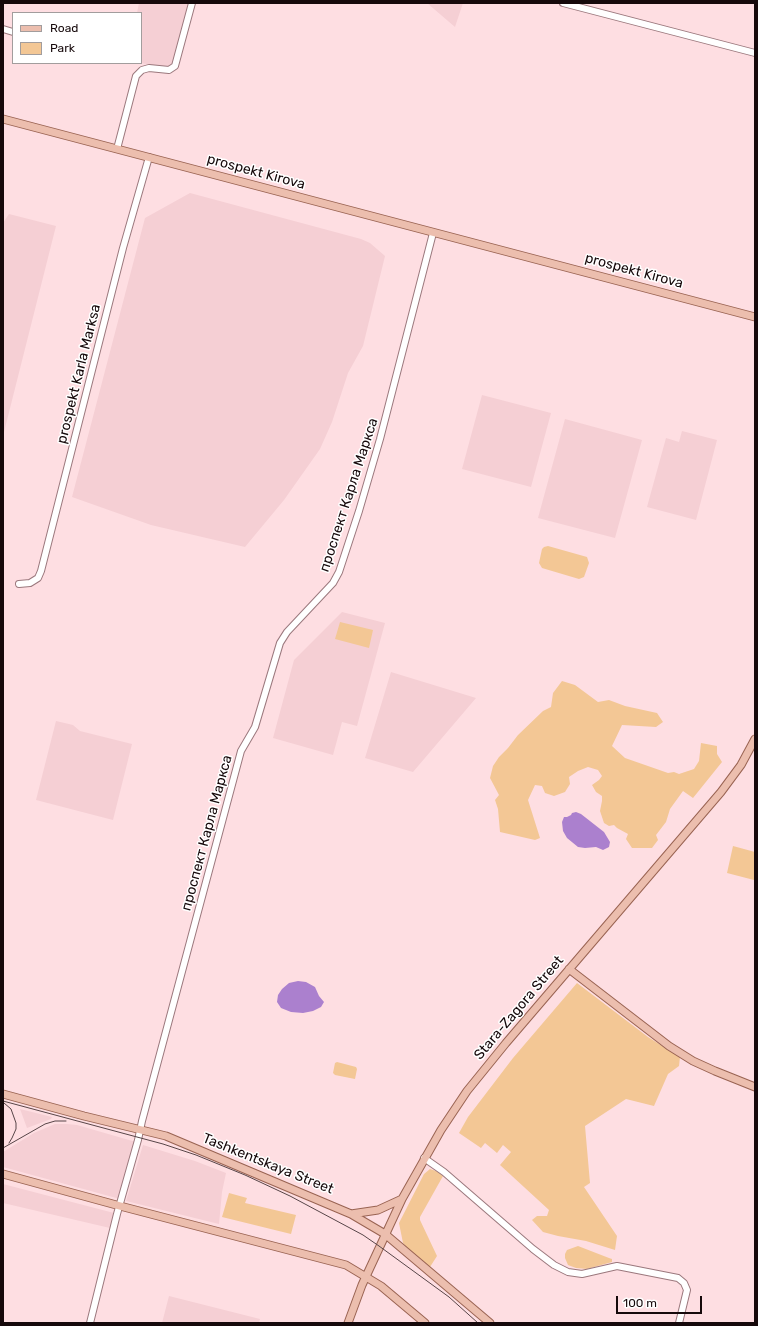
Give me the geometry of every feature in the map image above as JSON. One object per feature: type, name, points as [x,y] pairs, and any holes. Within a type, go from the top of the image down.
[{"type":"main road","name":"prospekt Kirova","points":[[3,119],[755,317]]},
{"type":"main road","name":"Stara-Zagora Street","points":[[348,1323],[385,1234],[402,1199],[424,1158],[467,1091],[506,1043],[721,792],[741,765],[755,739]]},
{"type":"main road","points":[[569,969],[669,1046],[704,1066],[755,1087]]},
{"type":"main road","name":"Tashkentskaya Street","points":[[3,1094],[166,1136],[352,1214],[385,1234],[490,1323]]},
{"type":"main road","points":[[3,1174],[346,1265],[381,1286],[425,1323]]},
{"type":"main road","points":[[352,1214],[378,1210],[402,1199]]},
{"type":"street","points":[[117,149],[136,76],[142,70],[149,68],[170,70],[175,66],[192,3]]},
{"type":"street","points":[[563,3],[755,53]]},
{"type":"street","name":"prospekt Karla Marksa","points":[[19,584],[30,583],[38,578],[41,570],[123,248],[149,157]]},
{"type":"street","name":"проспект Карла Маркса","points":[[90,1323],[241,751],[255,727],[280,643],[296,621],[333,583],[339,572],[382,434],[433,233]]},
{"type":"street","points":[[424,1158],[437,1167],[554,1265],[568,1272],[582,1274],[617,1266],[678,1278],[684,1283],[687,1290],[679,1323]]},
{"type":"shaded area","points":[[139,3],[189,3],[173,64],[168,68],[142,63],[142,12],[137,12]]},
{"type":"shaded area","points":[[427,3],[463,3],[455,27]]},
{"type":"shaded area","points":[[190,193],[361,239],[370,243],[385,256],[363,346],[348,373],[332,422],[320,449],[284,500],[245,547],[151,525],[72,497],[145,218]]},
{"type":"shaded area","points":[[9,214],[56,226],[3,436],[3,223]]},
{"type":"shaded area","points":[[482,395],[551,413],[531,487],[462,469]]},
{"type":"shaded area","points":[[565,419],[642,440],[615,538],[538,518]]},
{"type":"shaded area","points":[[682,431],[717,440],[696,520],[647,507],[666,438],[679,442]]},
{"type":"shaded area","points":[[342,612],[385,623],[357,726],[342,722],[333,755],[273,738],[294,660]]},
{"type":"shaded area","points":[[391,672],[476,698],[413,772],[365,758]]},
{"type":"shaded area","points":[[56,721],[73,725],[80,731],[132,744],[113,820],[36,800]]},
{"type":"shaded area","points":[[576,812],[581,814],[604,832],[610,842],[609,847],[603,850],[596,847],[578,847],[567,838],[563,831],[562,822],[564,817]]},
{"type":"shaded area","points":[[298,981],[306,982],[315,987],[319,996],[324,1002],[321,1007],[313,1011],[303,1013],[291,1012],[281,1008],[277,1002],[278,995],[289,983]]},
{"type":"shaded area","points":[[20,1109],[52,1117],[51,1119],[27,1128]]},
{"type":"shaded area","points":[[55,1124],[77,1125],[136,1142],[120,1199],[3,1167],[3,1152],[34,1133]]},
{"type":"shaded area","points":[[143,1145],[195,1161],[226,1173],[222,1192],[219,1224],[126,1201]]},
{"type":"shaded area","points":[[3,1184],[114,1213],[110,1228],[3,1203]]},
{"type":"shaded area","points":[[169,1296],[260,1319],[259,1323],[162,1323]]},
{"type":"green space","points":[[548,546],[587,557],[589,563],[584,577],[579,579],[542,568],[539,563],[542,549]]},
{"type":"green space","points":[[340,622],[373,630],[369,648],[335,639]]},
{"type":"green space","points":[[562,681],[575,685],[598,702],[609,700],[625,706],[657,713],[663,722],[656,727],[622,725],[612,746],[625,758],[668,773],[674,772],[679,774],[694,769],[699,761],[701,743],[717,746],[717,754],[722,762],[693,798],[683,791],[670,809],[666,822],[656,835],[658,840],[652,848],[632,848],[626,839],[628,834],[614,825],[609,826],[604,823],[600,811],[602,796],[596,792],[592,785],[602,776],[598,770],[588,767],[569,777],[570,784],[565,792],[554,796],[545,793],[542,786],[535,785],[528,800],[540,838],[535,840],[500,832],[498,809],[495,800],[499,795],[490,778],[493,766],[518,735],[543,711],[551,707],[553,693]]},
{"type":"green space","points":[[733,846],[755,852],[754,880],[727,873]]},
{"type":"green space","points":[[577,983],[648,1037],[680,1057],[679,1066],[668,1074],[654,1106],[626,1099],[585,1126],[590,1183],[584,1187],[617,1236],[615,1250],[586,1241],[543,1232],[532,1220],[537,1216],[547,1216],[549,1210],[500,1165],[511,1152],[503,1145],[497,1153],[485,1143],[481,1148],[459,1133],[468,1117],[513,1058]]},
{"type":"green space","points":[[337,1062],[356,1067],[355,1079],[335,1075],[333,1073],[335,1063]]},
{"type":"green space","points":[[430,1169],[439,1172],[443,1176],[420,1217],[437,1256],[430,1267],[409,1250],[403,1243],[399,1223],[424,1174]]},
{"type":"green space","points":[[229,1193],[247,1198],[245,1203],[296,1215],[291,1234],[222,1217]]},
{"type":"green space","points":[[578,1246],[612,1259],[612,1262],[587,1269],[576,1268],[568,1265],[565,1258],[567,1250]]},
{"type":"tram line","points":[[3,1101],[163,1144],[196,1155],[245,1175],[290,1196],[363,1235],[449,1297],[478,1323]]},
{"type":"tram line","points":[[4,1103],[11,1109],[16,1123],[16,1129],[9,1143]]},
{"type":"tram line","points":[[3,1148],[45,1124],[55,1121],[66,1121]]}]
